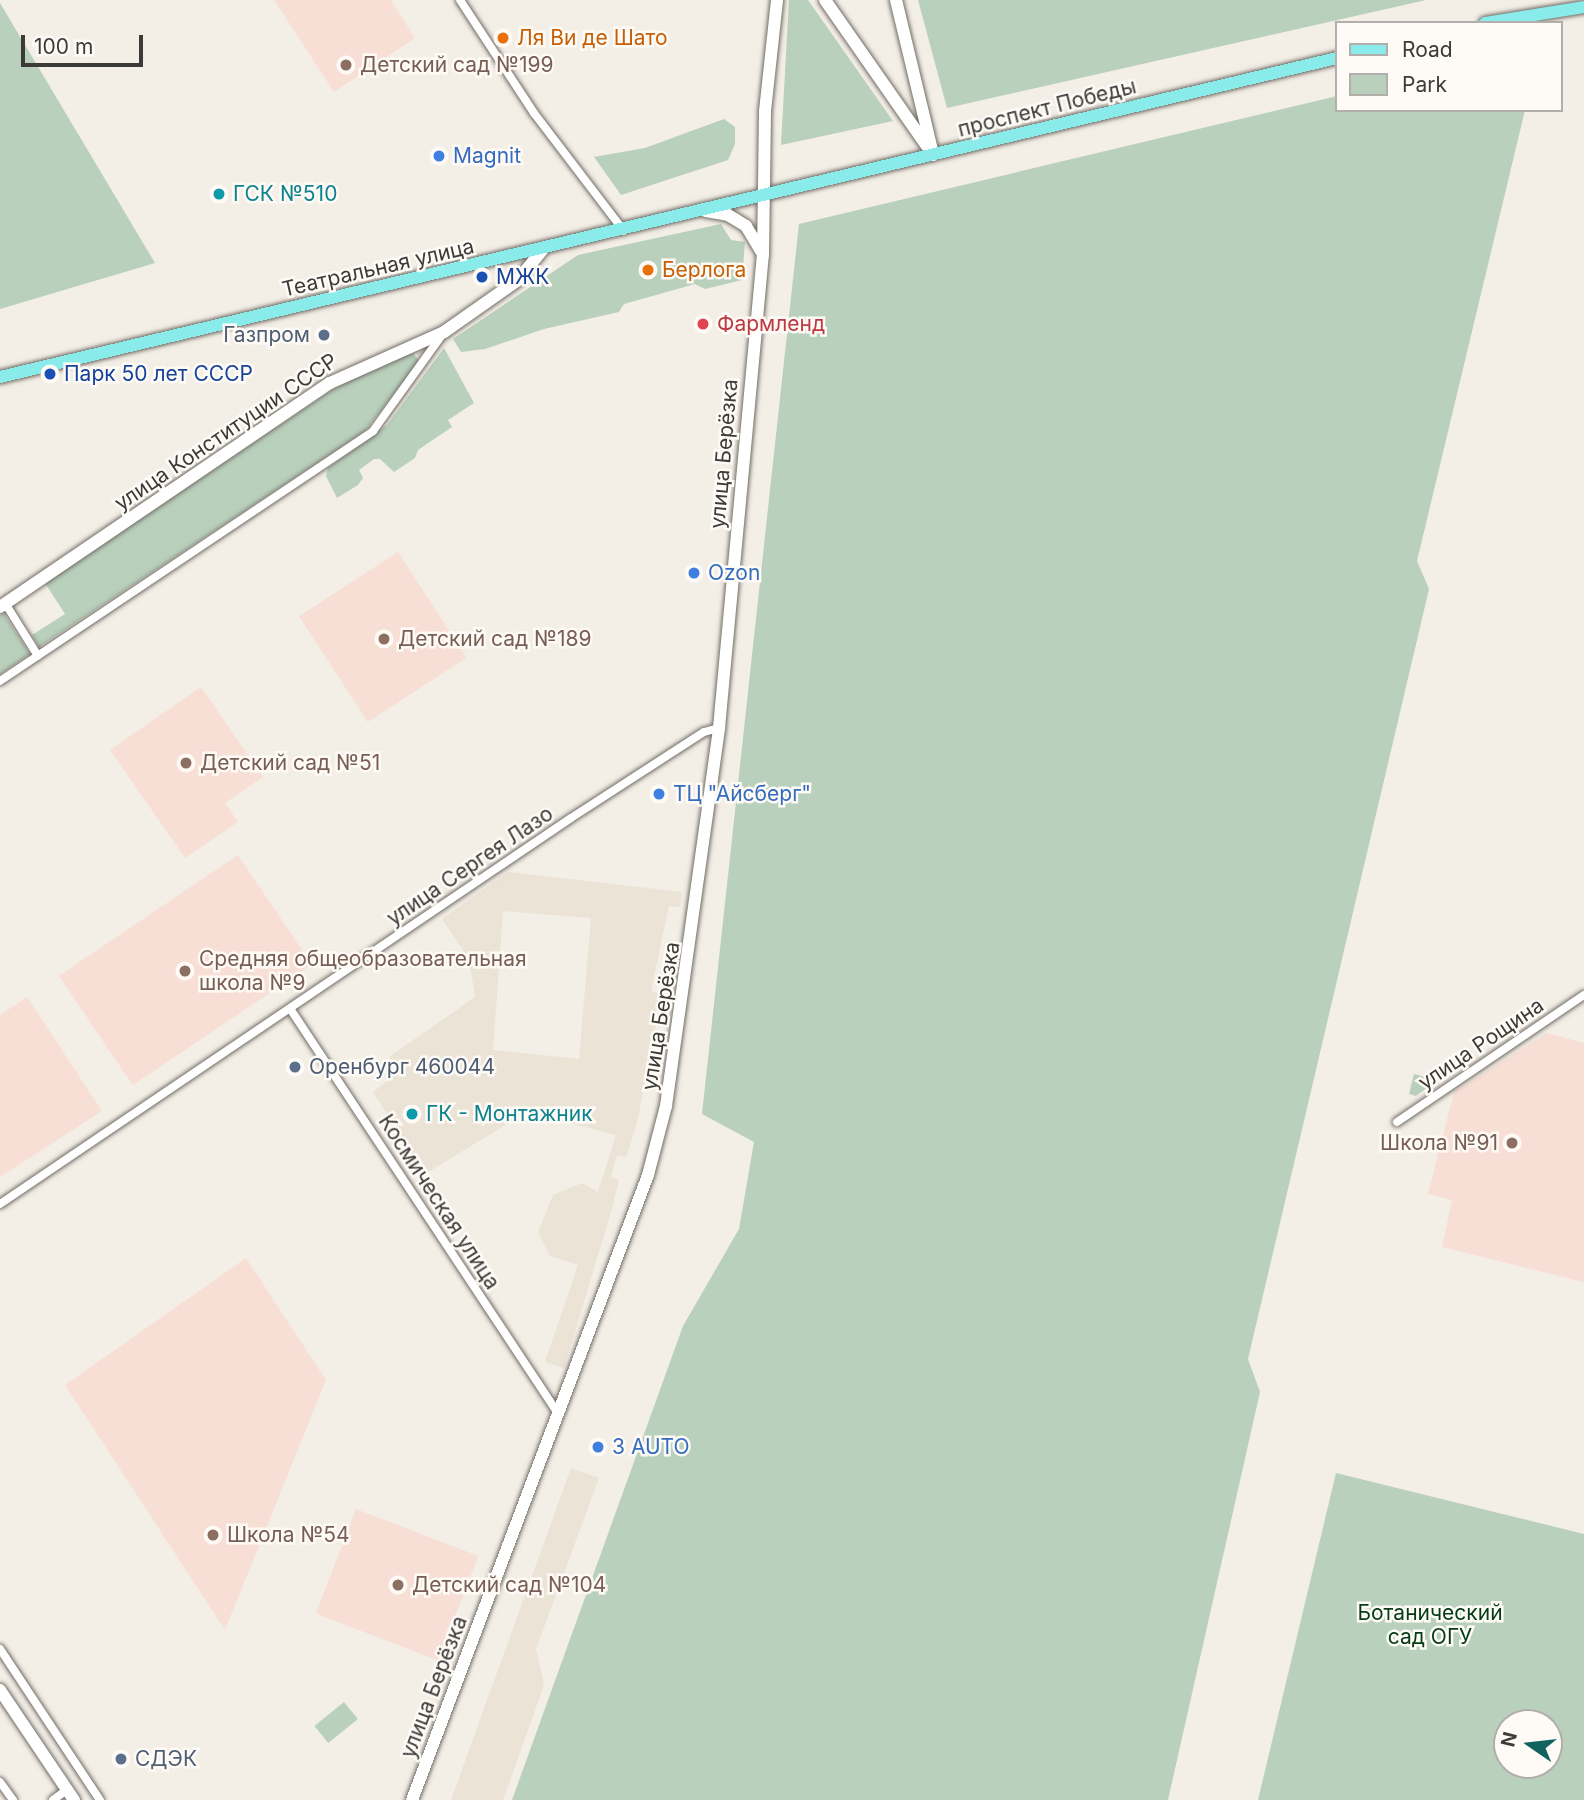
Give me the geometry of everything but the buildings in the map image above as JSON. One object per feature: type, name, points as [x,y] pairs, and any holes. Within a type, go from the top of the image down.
[{"type":"main road","name":"улица Берёзка","points":[[412,1800],[660,1137],[688,972],[719,728],[762,255],[764,122],[777,0]]},
{"type":"main road","points":[[825,0],[933,155]]},
{"type":"main road","points":[[896,0],[933,155]]},
{"type":"main road","points":[[1498,21],[1584,8]]},
{"type":"main road","name":"проспект Победы","points":[[765,195],[1336,58]]},
{"type":"main road","name":"Театральная улица","points":[[0,377],[624,231],[765,195]]},
{"type":"main road","points":[[706,211],[746,226],[762,255]]},
{"type":"main road","name":"улица Конституции СССР","points":[[2,605],[330,383],[444,332],[518,280],[543,249]]},
{"type":"main road","points":[[0,1690],[71,1795]]},
{"type":"street","points":[[460,0],[534,114],[624,231]]},
{"type":"street","points":[[0,681],[373,431],[444,332]]},
{"type":"street","points":[[2,605],[38,656]]},
{"type":"street","name":"улица Сергея Лазо","points":[[0,1205],[571,818],[705,732],[719,728]]},
{"type":"street","name":"улица Рощина","points":[[1397,1122],[1584,995]]},
{"type":"street","name":"Космическая улица","points":[[290,1010],[558,1413]]},
{"type":"street","points":[[0,1648],[100,1800]]},
{"type":"street","points":[[0,1782],[13,1800]]},
{"type":"street","points":[[53,1800],[71,1795]]},
{"type":"shaded area","name":"Детский сад №199","points":[[274,0],[391,0],[415,38],[334,92]]},
{"type":"shaded area","name":"Детский сад №189","points":[[398,552],[467,658],[368,722],[299,616]]},
{"type":"shaded area","name":"Детский сад №51","points":[[201,687],[263,777],[225,803],[238,822],[185,858],[110,750]]},
{"type":"shaded area","name":"Средняя общеобразовательная школа №9","points":[[238,855],[312,964],[133,1085],[59,976]]},
{"type":"shaded area","points":[[508,872],[682,892],[680,907],[669,906],[651,991],[662,994],[637,1123],[626,1157],[617,1155],[611,1177],[619,1180],[612,1209],[564,1368],[545,1362],[578,1265],[550,1256],[538,1232],[553,1195],[582,1183],[598,1192],[616,1135],[527,1112],[425,1174],[373,1092],[399,1072],[389,1057],[475,997],[469,959],[442,919]],"holes":[[[503,911],[591,918],[579,1059],[493,1050]]]},
{"type":"shaded area","points":[[27,997],[102,1111],[0,1177],[0,1015]]},
{"type":"shaded area","name":"Школа №91","points":[[1547,1033],[1584,1043],[1584,1282],[1442,1247],[1452,1200],[1428,1194],[1454,1092]]},
{"type":"shaded area","name":"Школа №54","points":[[246,1258],[326,1380],[225,1630],[65,1385]]},
{"type":"shaded area","points":[[571,1468],[599,1478],[536,1649],[544,1685],[503,1800],[451,1800]]},
{"type":"shaded area","name":"Детский сад №104","points":[[356,1509],[478,1556],[438,1661],[316,1614]]},
{"type":"green space","points":[[789,0],[808,0],[893,121],[781,145]]},
{"type":"green space","points":[[918,0],[1426,0],[947,108]]},
{"type":"green space","points":[[0,3],[155,263],[0,309]]},
{"type":"green space","points":[[1336,96],[1336,112],[1525,112],[1417,561],[1429,589],[1248,1359],[1260,1392],[1168,1800],[512,1800],[683,1326],[739,1229],[754,1142],[702,1114],[799,224]]},
{"type":"green space","points":[[724,119],[735,127],[735,144],[728,160],[621,195],[594,157],[645,148]]},
{"type":"green space","points":[[721,224],[731,240],[745,242],[742,280],[705,289],[695,284],[624,304],[619,312],[544,329],[485,349],[461,352],[453,339],[578,255]]},
{"type":"green space","points":[[444,348],[474,403],[448,420],[452,427],[418,450],[415,458],[394,472],[380,459],[374,459],[359,470],[363,478],[358,485],[337,498],[326,476],[328,468],[387,425]]},
{"type":"green space","points":[[413,353],[419,361],[365,431],[39,647],[32,635],[65,614],[45,583],[359,372]]},
{"type":"green space","points":[[4,614],[30,654],[0,674],[0,615]]},
{"type":"green space","points":[[1414,1074],[1438,1080],[1416,1096],[1409,1094]]},
{"type":"green space","name":"Ботанический сад ОГУ","points":[[1336,1473],[1584,1534],[1584,1800],[1258,1800]]},
{"type":"green space","points":[[344,1702],[358,1719],[328,1743],[314,1726]]},
{"type":"place","name":"Ля Ви де Шато","points":[[503,38]]},
{"type":"place","name":"Детский сад №199","points":[[346,65]]},
{"type":"place","name":"Magnit","points":[[439,156]]},
{"type":"place","name":"ГСК №510","points":[[219,194]]},
{"type":"place","name":"Берлога","points":[[648,270]]},
{"type":"place","name":"МЖК","points":[[482,277]]},
{"type":"place","name":"Фармленд","points":[[703,324]]},
{"type":"place","name":"Газпром","points":[[324,335]]},
{"type":"place","name":"Парк 50 лет СССР","points":[[50,374]]},
{"type":"place","name":"Ozon","points":[[694,573]]},
{"type":"place","name":"Детский сад №189","points":[[384,639]]},
{"type":"place","name":"Детский сад №51","points":[[186,763]]},
{"type":"place","name":"ТЦ \"Айсберг\"","points":[[659,794]]},
{"type":"place","name":"Средняя общеобразовательная школа №9","points":[[185,971]]},
{"type":"place","name":"Оренбург 460044","points":[[295,1067]]},
{"type":"place","name":"ГК - Монтажник","points":[[412,1114]]},
{"type":"place","name":"Школа №91","points":[[1512,1143]]},
{"type":"place","name":"3 AUTO","points":[[598,1447]]},
{"type":"place","name":"Школа №54","points":[[213,1535]]},
{"type":"place","name":"Детский сад №104","points":[[398,1585]]},
{"type":"place","name":"СДЭК","points":[[121,1759]]}]
